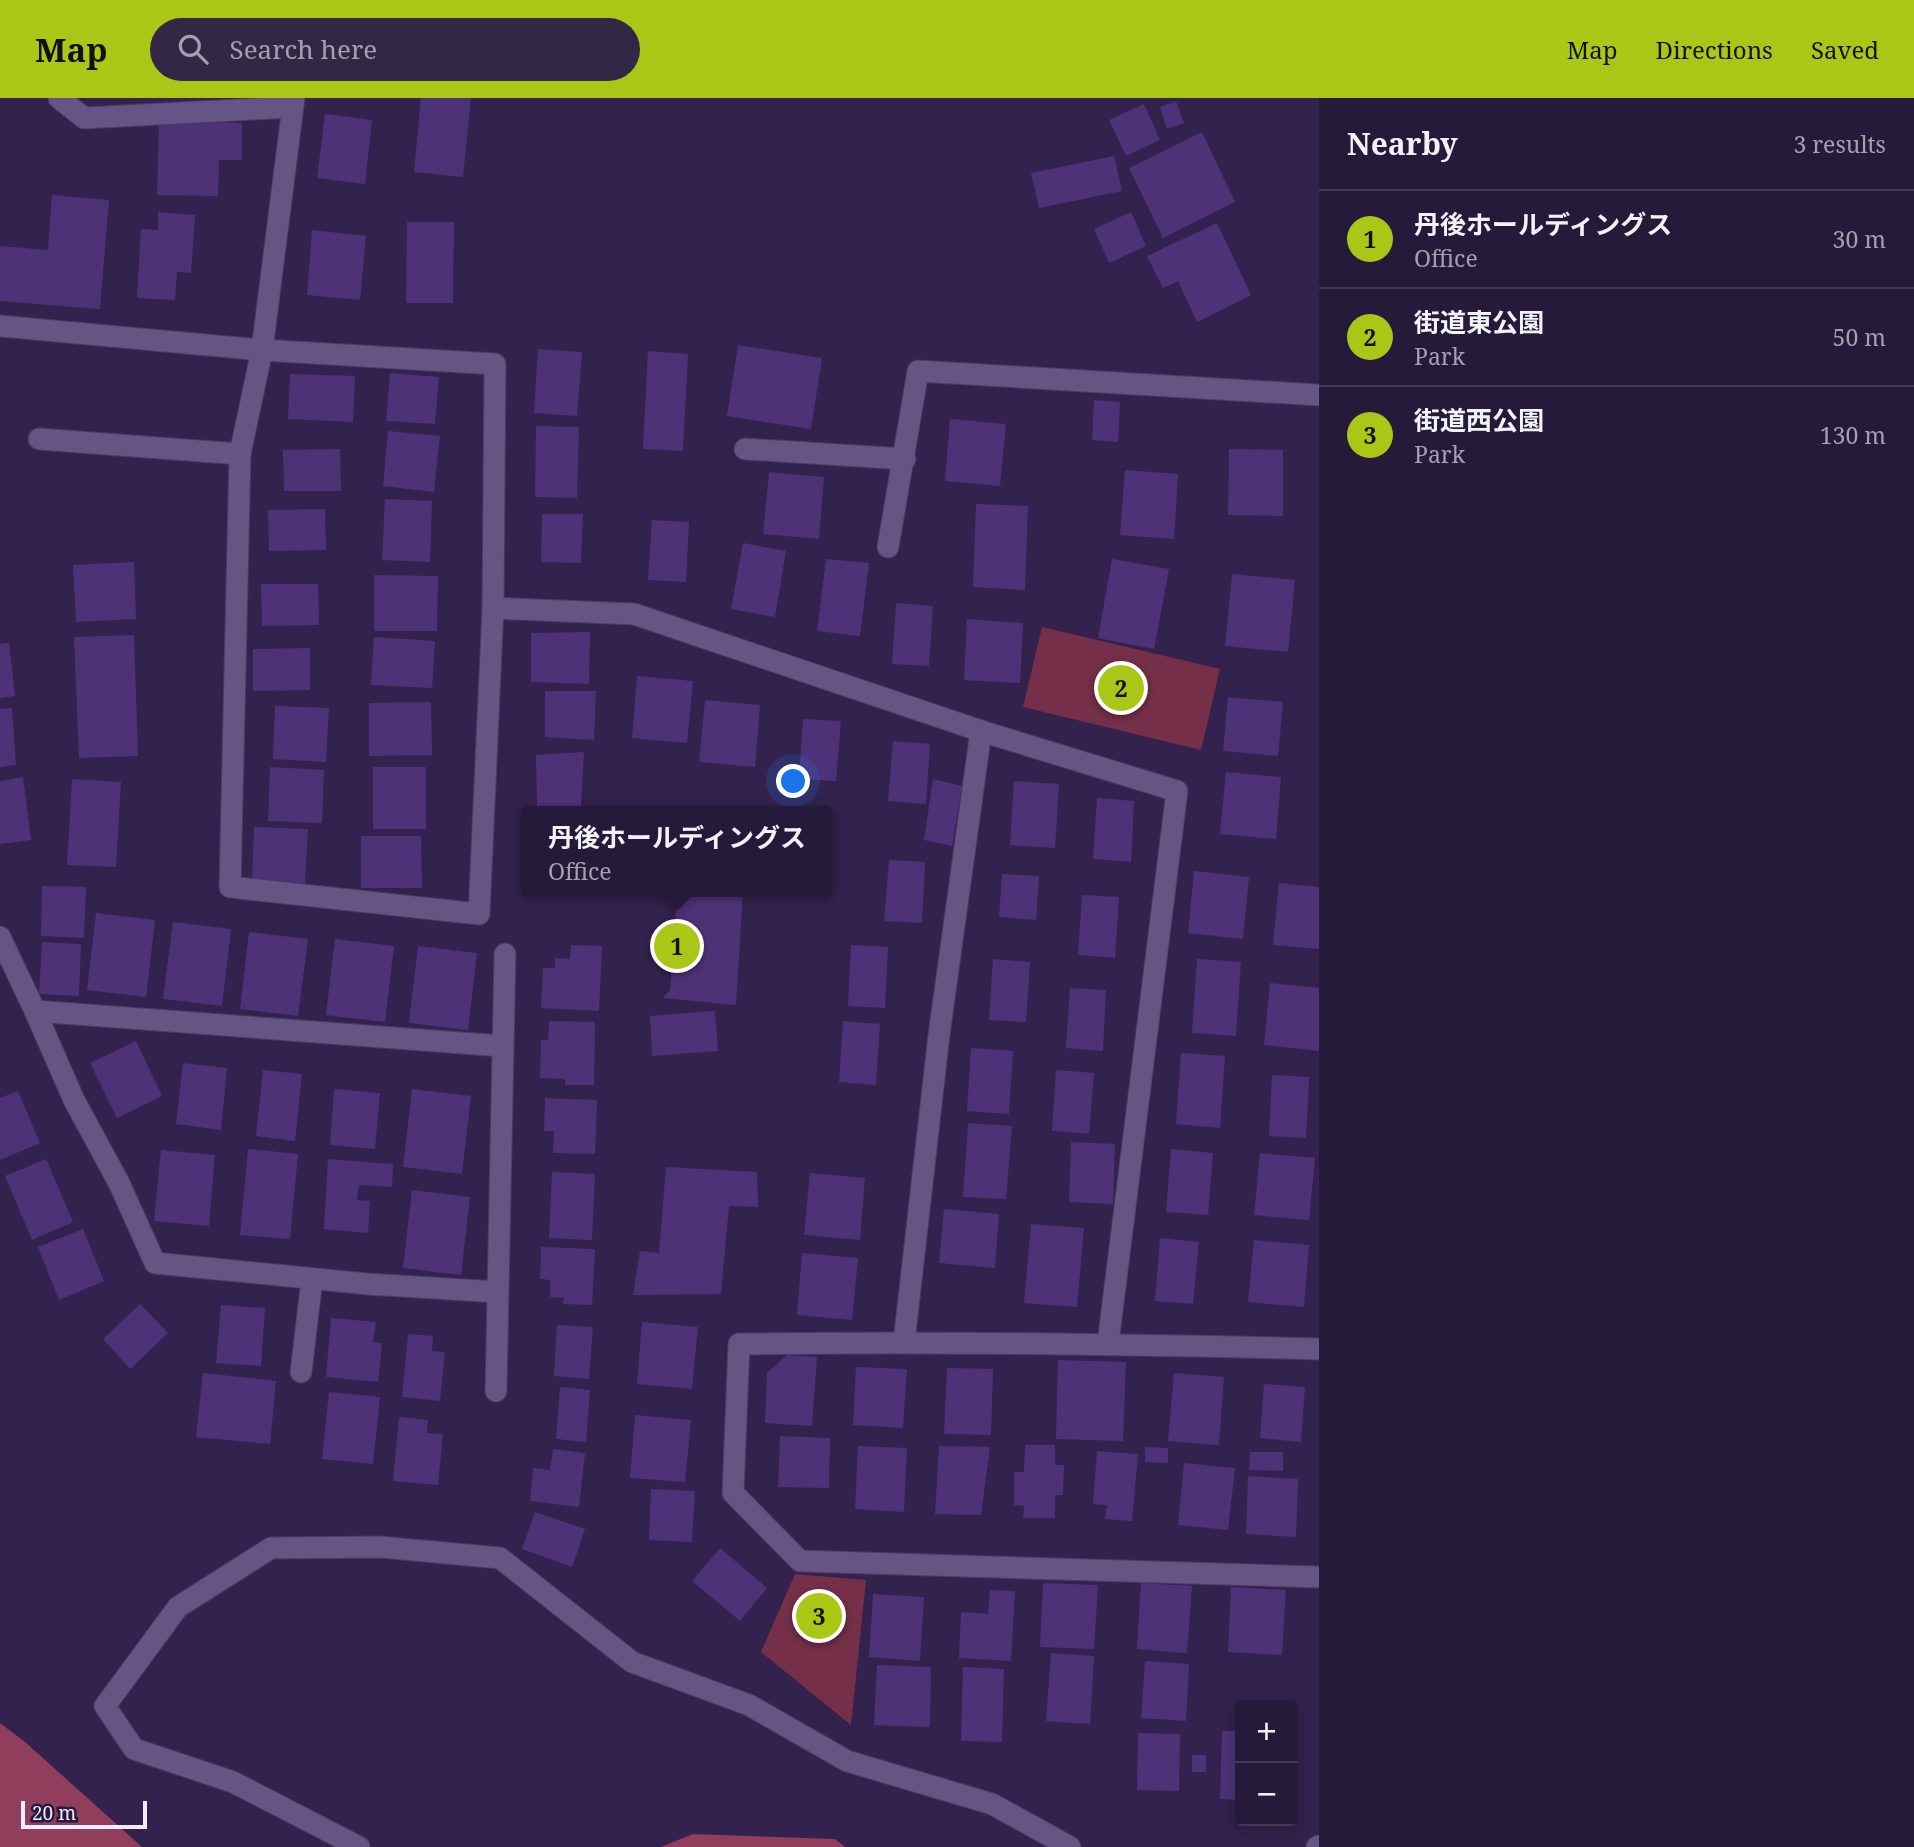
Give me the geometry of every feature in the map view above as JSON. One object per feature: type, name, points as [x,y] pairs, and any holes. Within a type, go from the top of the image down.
[{"type":"street","points":[[0,326],[262,350],[495,365],[493,608],[479,914],[230,887],[240,454],[262,350],[293,103],[84,118],[59,98]]},
{"type":"street","points":[[888,547],[918,372],[1319,395]]},
{"type":"street","points":[[39,439],[240,454]]},
{"type":"street","points":[[745,449],[905,459]]},
{"type":"street","points":[[493,608],[634,614],[981,732],[1177,791],[1108,1343]]},
{"type":"street","points":[[904,1342],[939,1035],[981,732]]},
{"type":"street","points":[[0,937],[74,1100],[119,1184],[155,1264],[312,1279],[498,1292]]},
{"type":"street","points":[[496,1391],[505,954]]},
{"type":"street","points":[[35,1011],[502,1046]]},
{"type":"street","points":[[301,1372],[312,1279]]},
{"type":"street","points":[[1319,1349],[1108,1343],[739,1344],[733,1493],[800,1561],[1319,1577]]},
{"type":"street","points":[[359,1847],[233,1782],[134,1749],[105,1706],[178,1607],[271,1548],[380,1547],[500,1558],[632,1662],[748,1705],[847,1761],[992,1804],[1070,1847]]},
{"type":"shaded area","points":[[1042,627],[1220,669],[1201,750],[1023,707]]},
{"type":"shaded area","points":[[795,1574],[866,1580],[851,1725],[761,1652]]},
{"type":"shaded area","points":[[0,1723],[25,1742],[142,1847],[0,1847]]},
{"type":"shaded area","points":[[693,1834],[835,1839],[845,1847],[661,1847]]},
{"type":"building","points":[[421,98],[471,98],[463,177],[414,172]]},
{"type":"building","points":[[1176,101],[1184,123],[1167,129],[1160,107]]},
{"type":"building","points":[[1144,104],[1160,140],[1126,156],[1109,120]]},
{"type":"building","points":[[325,114],[372,120],[365,184],[317,178]]},
{"type":"building","points":[[159,121],[242,123],[242,160],[219,160],[218,196],[157,195]]},
{"type":"building","points":[[1202,132],[1235,202],[1163,238],[1129,168]]},
{"type":"building","points":[[1114,156],[1122,191],[1039,208],[1031,173]]},
{"type":"building","points":[[52,195],[109,200],[100,309],[0,301],[0,246],[48,250]]},
{"type":"building","points":[[158,212],[195,215],[191,273],[177,272],[175,300],[137,298],[141,229],[158,230]]},
{"type":"building","points":[[1131,212],[1146,246],[1109,263],[1094,229]]},
{"type":"building","points":[[407,222],[454,222],[453,303],[406,303]]},
{"type":"building","points":[[1217,223],[1251,295],[1197,322],[1178,281],[1163,288],[1147,256]]},
{"type":"building","points":[[312,230],[366,236],[360,300],[307,295]]},
{"type":"building","points":[[738,345],[822,358],[811,429],[727,416]]},
{"type":"building","points":[[538,349],[582,352],[577,416],[534,413]]},
{"type":"building","points":[[648,351],[688,354],[683,451],[643,449]]},
{"type":"building","points":[[390,373],[439,377],[435,424],[386,421]]},
{"type":"building","points":[[290,374],[355,376],[353,422],[288,419]]},
{"type":"building","points":[[1094,400],[1120,402],[1118,442],[1092,440]]},
{"type":"building","points":[[950,419],[1006,424],[1000,486],[945,481]]},
{"type":"building","points":[[536,426],[579,427],[577,498],[535,497]]},
{"type":"building","points":[[388,431],[440,436],[434,492],[383,486]]},
{"type":"building","points":[[340,449],[341,491],[284,491],[283,450]]},
{"type":"building","points":[[1229,449],[1283,450],[1283,516],[1228,515]]},
{"type":"building","points":[[1125,470],[1178,474],[1174,539],[1120,535]]},
{"type":"building","points":[[769,472],[824,477],[819,539],[763,534]]},
{"type":"building","points":[[385,499],[432,501],[430,562],[382,560]]},
{"type":"building","points":[[976,504],[1028,506],[1025,590],[973,587]]},
{"type":"building","points":[[325,509],[326,550],[269,551],[268,510]]},
{"type":"building","points":[[542,514],[583,514],[581,563],[541,562]]},
{"type":"building","points":[[652,520],[689,522],[686,582],[648,580]]},
{"type":"building","points":[[743,543],[786,551],[775,617],[731,609]]},
{"type":"building","points":[[826,559],[869,563],[860,636],[817,631]]},
{"type":"building","points":[[1112,559],[1169,569],[1154,649],[1098,638]]},
{"type":"building","points":[[134,562],[136,619],[76,622],[73,565]]},
{"type":"building","points":[[1232,574],[1295,580],[1288,652],[1225,646]]},
{"type":"building","points":[[374,575],[438,576],[437,631],[374,631]]},
{"type":"building","points":[[261,584],[318,584],[319,625],[262,626]]},
{"type":"building","points":[[896,603],[933,606],[929,666],[892,664]]},
{"type":"building","points":[[967,619],[1023,623],[1020,683],[964,680]]},
{"type":"building","points":[[590,632],[589,684],[531,682],[531,633]]},
{"type":"building","points":[[134,635],[138,756],[79,758],[74,637]]},
{"type":"building","points":[[374,637],[435,641],[432,688],[371,685]]},
{"type":"building","points":[[9,643],[15,696],[0,698],[0,644]]},
{"type":"building","points":[[310,648],[310,690],[253,691],[253,649]]},
{"type":"building","points":[[637,676],[693,681],[687,743],[632,738]]},
{"type":"building","points":[[545,691],[596,691],[594,740],[545,737]]},
{"type":"building","points":[[1228,697],[1283,702],[1278,756],[1223,751]]},
{"type":"building","points":[[705,700],[760,705],[755,767],[699,762]]},
{"type":"building","points":[[431,702],[432,755],[369,756],[369,703]]},
{"type":"building","points":[[275,706],[329,708],[326,762],[273,759]]},
{"type":"building","points":[[12,708],[16,765],[0,767],[0,709]]},
{"type":"building","points":[[803,719],[841,721],[836,781],[799,779]]},
{"type":"building","points":[[893,741],[930,744],[926,804],[888,801]]},
{"type":"building","points":[[584,752],[581,806],[537,806],[536,755]]},
{"type":"building","points":[[270,767],[324,770],[322,823],[268,821]]},
{"type":"building","points":[[373,767],[426,767],[426,829],[373,829]]},
{"type":"building","points":[[1226,772],[1281,777],[1276,839],[1220,834]]},
{"type":"building","points":[[23,777],[31,840],[0,844],[0,781]]},
{"type":"building","points":[[72,779],[121,782],[116,867],[67,865]]},
{"type":"building","points":[[933,779],[962,786],[952,846],[924,840]]},
{"type":"building","points":[[1014,781],[1059,784],[1055,848],[1010,845]]},
{"type":"building","points":[[1097,798],[1134,801],[1131,862],[1093,859]]},
{"type":"building","points":[[254,827],[308,829],[305,883],[252,881]]},
{"type":"building","points":[[361,836],[421,836],[422,888],[361,888]]},
{"type":"building","points":[[889,860],[925,862],[922,923],[884,921]]},
{"type":"building","points":[[1194,871],[1249,877],[1243,939],[1188,933]]},
{"type":"building","points":[[1002,874],[1039,876],[1036,920],[999,917]]},
{"type":"building","points":[[1279,883],[1319,887],[1319,949],[1273,945]]},
{"type":"building","points":[[42,886],[86,887],[84,938],[41,936]]},
{"type":"building","points":[[1082,895],[1119,897],[1115,958],[1078,955]]},
{"type":"building","points":[[677,897],[743,897],[736,1005],[663,998],[670,990]]},
{"type":"building","points":[[96,913],[155,920],[146,997],[87,990]]},
{"type":"building","points":[[173,922],[231,929],[222,1006],[163,999]]},
{"type":"building","points":[[249,932],[308,939],[298,1016],[240,1009]]},
{"type":"building","points":[[335,939],[394,946],[385,1022],[326,1015]]},
{"type":"building","points":[[42,942],[81,944],[79,996],[39,994]]},
{"type":"building","points":[[571,945],[602,946],[599,1011],[541,1008],[543,968],[555,968],[555,958],[570,959]]},
{"type":"building","points":[[851,945],[888,947],[885,1008],[848,1006]]},
{"type":"building","points":[[418,946],[477,953],[468,1030],[409,1023]]},
{"type":"building","points":[[993,959],[1030,962],[1026,1022],[989,1020]]},
{"type":"building","points":[[1197,959],[1241,962],[1236,1036],[1192,1033]]},
{"type":"building","points":[[1270,983],[1319,988],[1319,1051],[1264,1045]]},
{"type":"building","points":[[1070,988],[1106,990],[1103,1051],[1066,1048]]},
{"type":"building","points":[[715,1011],[718,1051],[652,1056],[650,1016]]},
{"type":"building","points":[[549,1021],[595,1022],[594,1085],[565,1085],[565,1079],[540,1078],[541,1040],[548,1040]]},
{"type":"building","points":[[843,1021],[880,1024],[876,1085],[839,1082]]},
{"type":"building","points":[[136,1041],[162,1096],[117,1118],[90,1063]]},
{"type":"building","points":[[971,1048],[1013,1051],[1009,1114],[967,1111]]},
{"type":"building","points":[[1181,1053],[1225,1056],[1220,1128],[1176,1124]]},
{"type":"building","points":[[183,1063],[227,1068],[221,1130],[176,1124]]},
{"type":"building","points":[[263,1070],[302,1074],[295,1141],[256,1136]]},
{"type":"building","points":[[1056,1070],[1094,1073],[1089,1134],[1052,1131]]},
{"type":"building","points":[[1272,1075],[1309,1077],[1306,1138],[1269,1136]]},
{"type":"building","points":[[334,1089],[380,1093],[375,1149],[330,1145]]},
{"type":"building","points":[[412,1089],[471,1096],[462,1174],[403,1167]]},
{"type":"building","points":[[18,1091],[40,1143],[0,1160],[0,1098]]},
{"type":"building","points":[[545,1098],[597,1100],[595,1154],[553,1153],[554,1131],[544,1131]]},
{"type":"building","points":[[968,1123],[1012,1126],[1006,1199],[963,1197]]},
{"type":"building","points":[[1071,1142],[1115,1144],[1113,1204],[1069,1202]]},
{"type":"building","points":[[248,1149],[298,1154],[290,1239],[240,1235]]},
{"type":"building","points":[[1171,1149],[1213,1153],[1208,1215],[1166,1212]]},
{"type":"building","points":[[161,1150],[215,1155],[209,1226],[154,1221]]},
{"type":"building","points":[[1260,1153],[1315,1158],[1309,1220],[1254,1215]]},
{"type":"building","points":[[46,1159],[73,1222],[32,1240],[5,1176]]},
{"type":"building","points":[[328,1159],[393,1164],[392,1187],[359,1185],[357,1200],[370,1201],[368,1233],[324,1229]]},
{"type":"building","points":[[666,1167],[757,1172],[758,1207],[729,1206],[721,1294],[633,1295],[640,1251],[659,1253]]},
{"type":"building","points":[[552,1172],[595,1174],[592,1240],[549,1238]]},
{"type":"building","points":[[810,1173],[865,1178],[860,1240],[804,1235]]},
{"type":"building","points":[[412,1190],[470,1197],[461,1275],[403,1268]]},
{"type":"building","points":[[944,1209],[999,1214],[995,1268],[939,1263]]},
{"type":"building","points":[[1031,1224],[1084,1228],[1077,1307],[1024,1303]]},
{"type":"building","points":[[83,1229],[104,1281],[59,1300],[38,1247]]},
{"type":"building","points":[[1160,1238],[1199,1242],[1193,1304],[1155,1301]]},
{"type":"building","points":[[1254,1240],[1309,1245],[1304,1307],[1248,1302]]},
{"type":"building","points":[[541,1247],[595,1249],[592,1305],[563,1304],[564,1298],[550,1297],[550,1280],[540,1279]]},
{"type":"building","points":[[802,1253],[858,1258],[852,1320],[797,1315]]},
{"type":"building","points":[[140,1304],[168,1333],[130,1369],[103,1339]]},
{"type":"building","points":[[221,1305],[265,1308],[261,1366],[216,1363]]},
{"type":"building","points":[[331,1318],[376,1322],[373,1342],[382,1343],[378,1382],[326,1377]]},
{"type":"building","points":[[642,1322],[698,1327],[692,1389],[637,1384]]},
{"type":"building","points":[[557,1325],[593,1327],[589,1379],[554,1376]]},
{"type":"building","points":[[408,1334],[433,1336],[432,1351],[445,1352],[440,1401],[402,1397]]},
{"type":"building","points":[[787,1355],[817,1357],[812,1426],[765,1423],[767,1373]]},
{"type":"building","points":[[1058,1360],[1126,1362],[1123,1441],[1056,1439]]},
{"type":"building","points":[[856,1367],[907,1369],[903,1428],[853,1425]]},
{"type":"building","points":[[947,1368],[993,1369],[991,1435],[944,1434]]},
{"type":"building","points":[[203,1373],[276,1381],[270,1444],[196,1437]]},
{"type":"building","points":[[1174,1373],[1224,1377],[1219,1445],[1168,1441]]},
{"type":"building","points":[[1264,1384],[1305,1387],[1301,1442],[1260,1438]]},
{"type":"building","points":[[560,1387],[590,1390],[586,1442],[556,1439]]},
{"type":"building","points":[[329,1392],[380,1397],[373,1464],[322,1459]]},
{"type":"building","points":[[635,1415],[691,1420],[685,1482],[630,1478]]},
{"type":"building","points":[[399,1417],[428,1420],[427,1433],[443,1434],[438,1485],[393,1481]]},
{"type":"building","points":[[780,1436],[830,1438],[829,1488],[778,1487]]},
{"type":"building","points":[[1025,1445],[1055,1445],[1055,1465],[1064,1465],[1063,1495],[1055,1495],[1055,1518],[1023,1518],[1024,1506],[1014,1505],[1014,1472],[1024,1472]]},
{"type":"building","points":[[858,1446],[907,1448],[904,1512],[855,1509]]},
{"type":"building","points":[[939,1446],[990,1447],[981,1515],[935,1514]]},
{"type":"building","points":[[1145,1447],[1168,1448],[1168,1463],[1145,1462]]},
{"type":"building","points":[[553,1449],[585,1453],[579,1507],[530,1501],[533,1468],[550,1470]]},
{"type":"building","points":[[1097,1451],[1138,1454],[1132,1521],[1105,1519],[1107,1505],[1093,1504]]},
{"type":"building","points":[[1250,1452],[1283,1452],[1283,1471],[1249,1470]]},
{"type":"building","points":[[1184,1463],[1235,1468],[1228,1530],[1178,1525]]},
{"type":"building","points":[[1248,1476],[1298,1479],[1296,1537],[1246,1534]]},
{"type":"building","points":[[651,1489],[695,1491],[692,1542],[649,1540]]},
{"type":"building","points":[[535,1512],[585,1529],[572,1567],[522,1549]]},
{"type":"building","points":[[720,1548],[767,1588],[740,1621],[692,1581]]},
{"type":"building","points":[[1043,1583],[1098,1585],[1094,1649],[1040,1647]]},
{"type":"building","points":[[1141,1583],[1192,1586],[1187,1653],[1137,1649]]},
{"type":"building","points":[[1231,1587],[1286,1590],[1282,1655],[1228,1652]]},
{"type":"building","points":[[990,1590],[1015,1591],[1011,1661],[959,1658],[961,1612],[988,1614]]},
{"type":"building","points":[[873,1594],[924,1597],[920,1661],[869,1657]]},
{"type":"building","points":[[1051,1653],[1094,1656],[1090,1724],[1046,1721]]},
{"type":"building","points":[[1145,1661],[1189,1664],[1186,1721],[1141,1718]]},
{"type":"building","points":[[877,1665],[931,1667],[930,1727],[874,1725]]},
{"type":"building","points":[[963,1667],[1004,1669],[1002,1742],[961,1741]]},
{"type":"building","points":[[1222,1731],[1235,1731],[1235,1800],[1220,1799]]},
{"type":"building","points":[[1138,1733],[1180,1734],[1179,1791],[1137,1790]]},
{"type":"building","points":[[1192,1755],[1206,1755],[1206,1772],[1192,1772]]},
{"type":"place","name":"街道東公園","points":[[1121,688]]},
{"type":"place","name":"丹後ホールディングス","points":[[677,946]]},
{"type":"place","name":"街道西公園","points":[[819,1616]]}]
